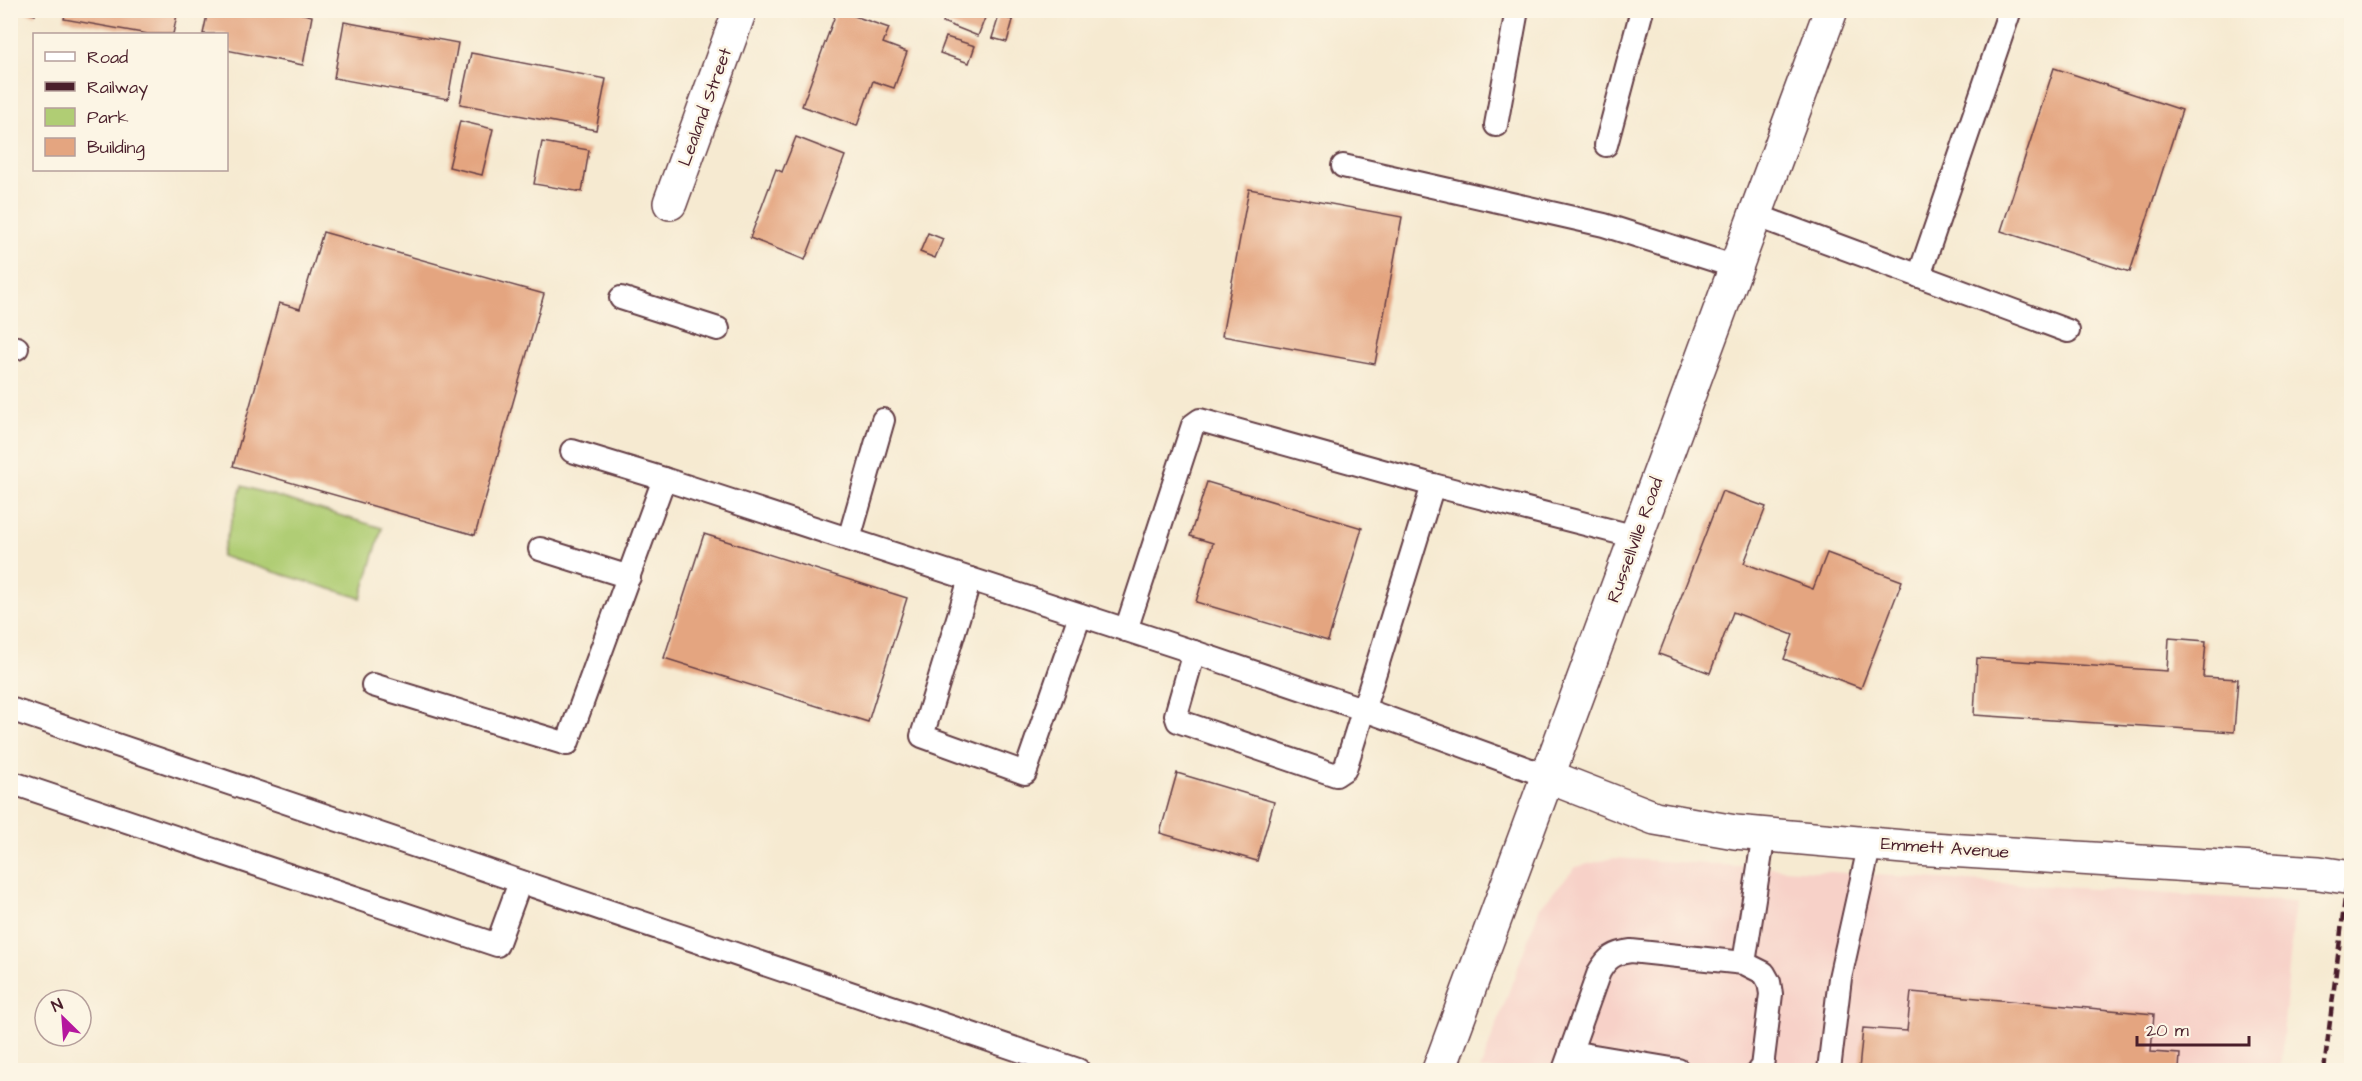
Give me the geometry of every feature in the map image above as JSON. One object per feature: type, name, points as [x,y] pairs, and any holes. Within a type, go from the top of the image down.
[{"type":"main road","name":"Lealand Street","points":[[670,203],[740,10]]},
{"type":"main road","name":"Russellville Road","points":[[1438,1071],[1831,10]]},
{"type":"main road","name":"Emmett Avenue","points":[[1547,776],[1655,818],[1735,832],[1915,848],[2319,873],[2352,878]]},
{"type":"lane","points":[[1496,124],[1517,10]]},
{"type":"lane","points":[[1606,145],[1642,10]]},
{"type":"lane","points":[[1919,276],[2010,10]]},
{"type":"lane","points":[[1342,166],[1604,225],[1736,267]]},
{"type":"lane","points":[[1755,215],[2068,331]]},
{"type":"lane","points":[[621,298],[718,329]]},
{"type":"lane","points":[[849,539],[883,420]]},
{"type":"lane","points":[[1126,630],[1193,425],[1200,420],[1433,485],[1636,537]]},
{"type":"lane","points":[[572,451],[1194,652],[1365,710],[1547,776]]},
{"type":"lane","points":[[373,685],[567,744],[664,479]]},
{"type":"lane","points":[[1194,652],[1176,715],[1178,721],[1336,775],[1346,769],[1433,485]]},
{"type":"lane","points":[[540,549],[629,577]]},
{"type":"lane","points":[[970,579],[922,736],[1025,773],[1080,615]]},
{"type":"lane","points":[[10,709],[1078,1071]]},
{"type":"lane","points":[[10,782],[497,945],[520,882]]},
{"type":"lane","points":[[1744,963],[1764,834]]},
{"type":"lane","points":[[1829,1071],[1840,978],[1870,843]]},
{"type":"lane","points":[[1678,1071],[1567,1061],[1599,972],[1607,959],[1617,953],[1630,951],[1744,963],[1764,973],[1769,981],[1771,994],[1762,1067],[1759,1071]]},
{"type":"shaded area","points":[[1613,858],[2295,902],[2280,1070],[1480,1070],[1540,907],[1576,867]]},
{"type":"green space","points":[[242,486],[382,528],[361,598],[221,556]]},
{"type":"building","points":[[20,10],[35,10],[35,15]]},
{"type":"building","points":[[66,10],[178,10],[173,33],[142,33],[64,19]]},
{"type":"building","points":[[208,10],[286,10],[312,16],[303,65],[228,50],[228,33],[203,33]]},
{"type":"building","points":[[837,10],[889,28],[883,43],[907,52],[894,88],[873,81],[857,126],[802,106]]},
{"type":"building","points":[[947,10],[988,10],[978,36],[943,22]]},
{"type":"building","points":[[999,16],[1013,20],[1007,42],[992,38]]},
{"type":"building","points":[[344,22],[458,43],[448,99],[334,78]]},
{"type":"building","points":[[946,37],[975,46],[969,63],[940,53]]},
{"type":"building","points":[[471,53],[606,79],[596,130],[460,104]]},
{"type":"building","points":[[2054,68],[2182,110],[2130,272],[2001,231]]},
{"type":"building","points":[[460,121],[493,129],[482,175],[449,167]]},
{"type":"building","points":[[796,137],[845,156],[805,260],[750,238],[776,169],[782,172]]},
{"type":"building","points":[[542,142],[589,150],[582,192],[534,184]]},
{"type":"building","points":[[1249,189],[1402,217],[1375,364],[1222,336]]},
{"type":"building","points":[[323,232],[544,294],[475,535],[233,466],[279,303],[300,309]]},
{"type":"building","points":[[928,233],[943,239],[935,258],[920,252]]},
{"type":"building","points":[[1207,482],[1362,528],[1328,641],[1196,602],[1213,543],[1190,536]]},
{"type":"building","points":[[1722,491],[1766,507],[1744,563],[1813,589],[1827,553],[1902,581],[1861,688],[1784,659],[1793,635],[1733,612],[1710,673],[1659,654]]},
{"type":"building","points":[[704,534],[907,598],[868,722],[664,658]]},
{"type":"building","points":[[2169,638],[2206,641],[2203,677],[2238,679],[2234,732],[1974,715],[1977,658],[2167,671]]},
{"type":"building","points":[[1177,773],[1274,802],[1257,861],[1160,833]]},
{"type":"building","points":[[1911,992],[2154,1014],[2151,1052],[2180,1054],[2179,1070],[1859,1070],[1863,1028],[1907,1031]]},
{"type":"railway","points":[[2324,1070],[2352,841]]}]
